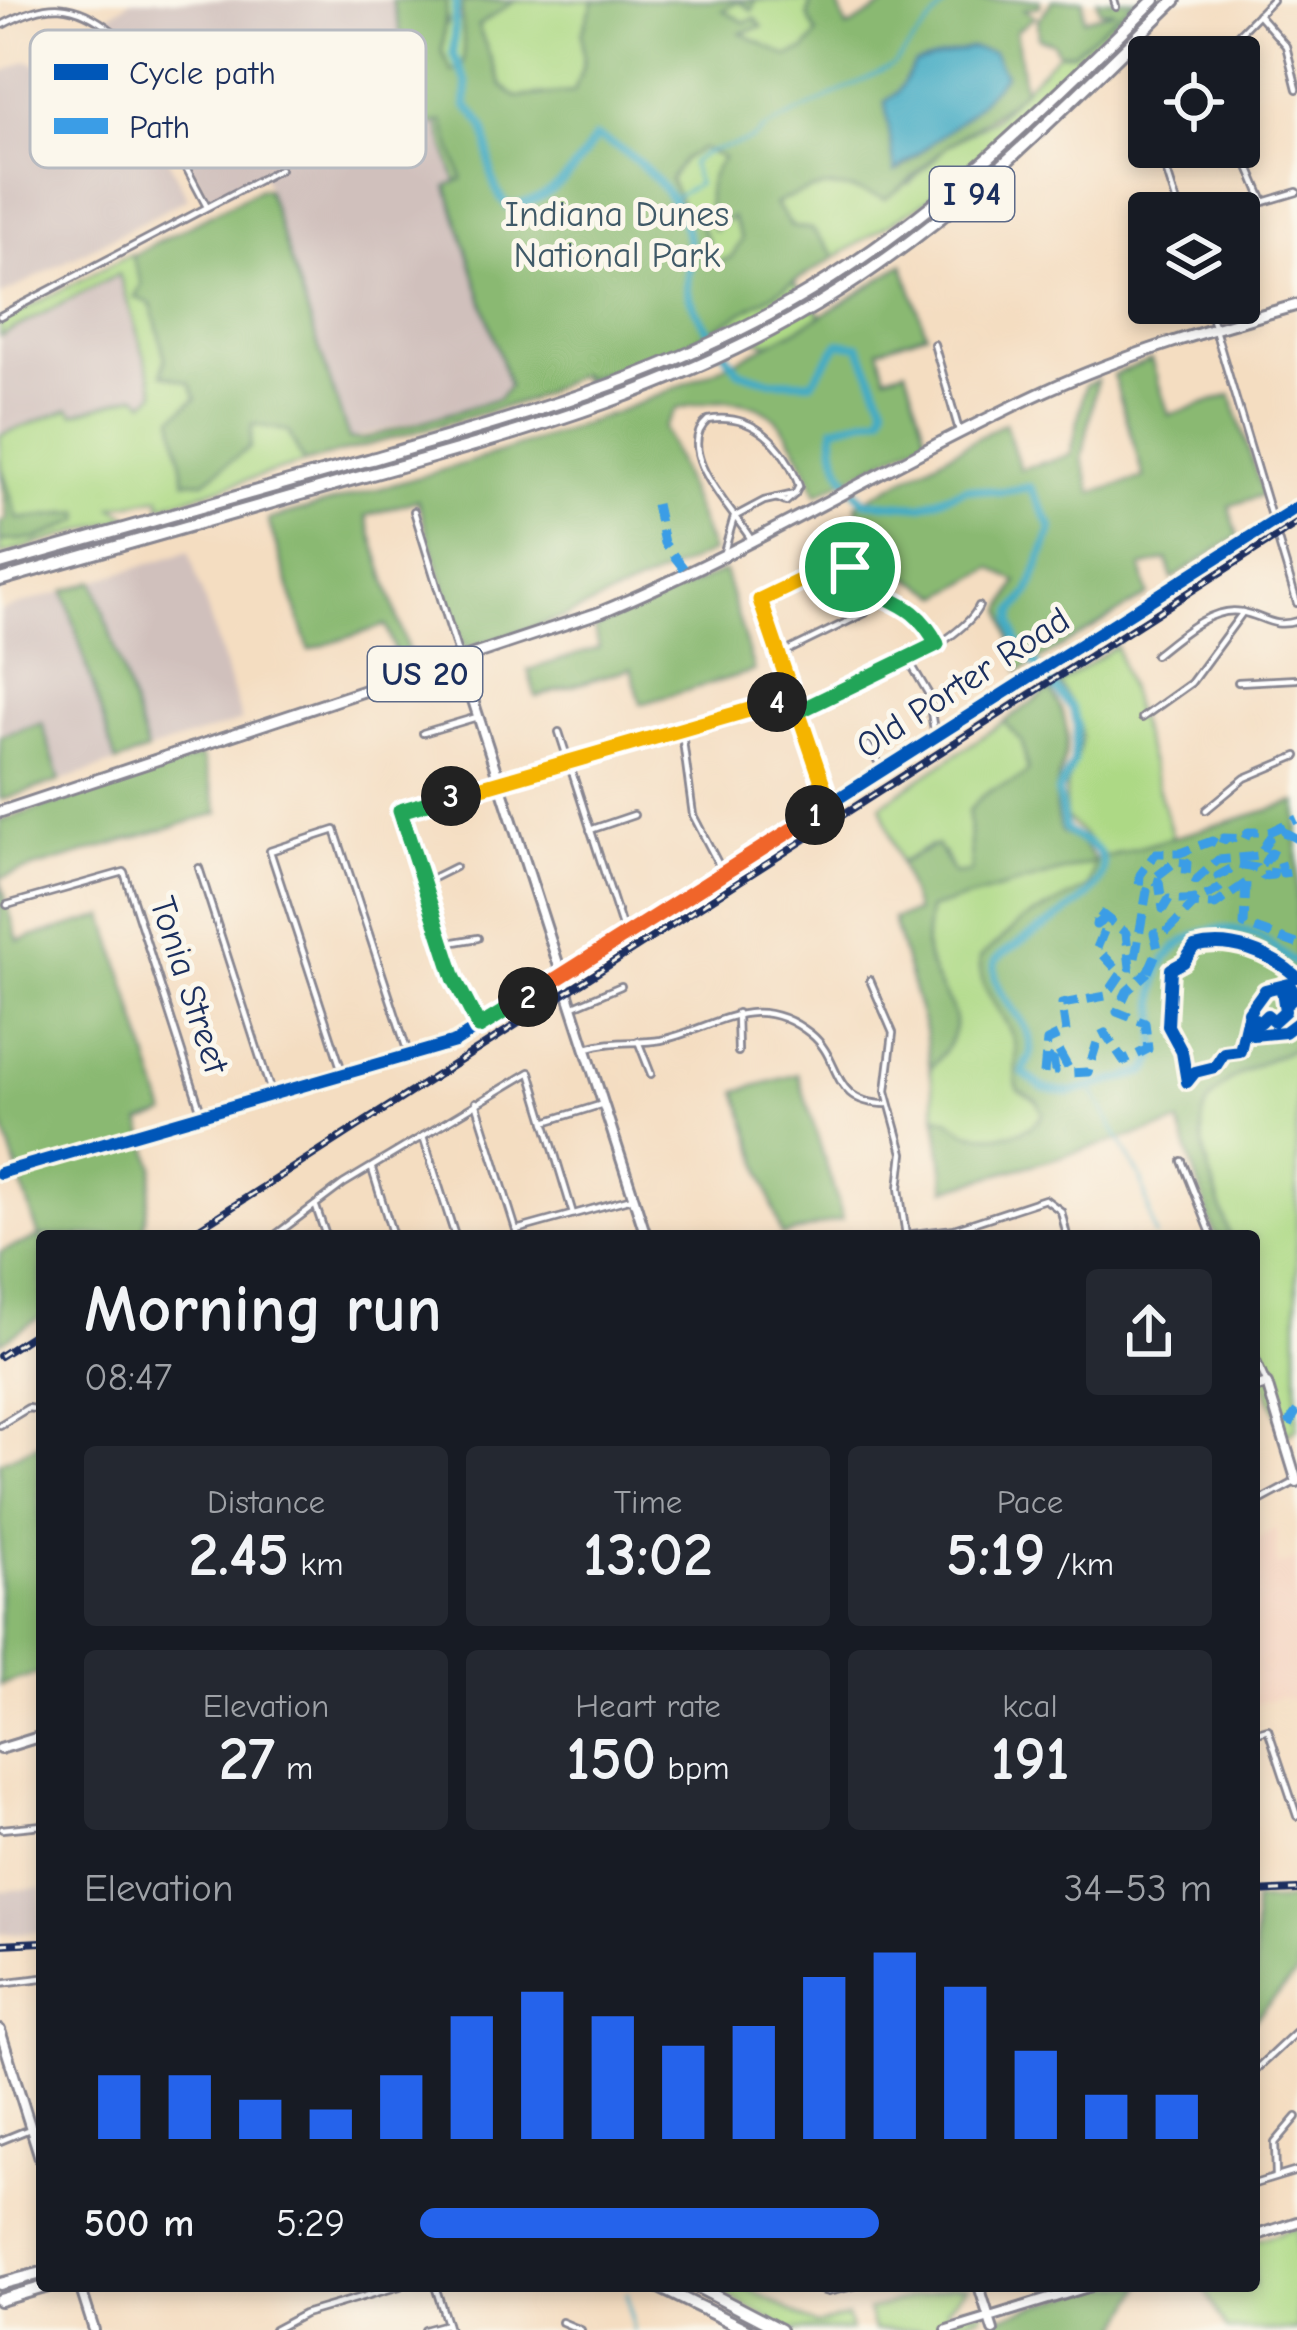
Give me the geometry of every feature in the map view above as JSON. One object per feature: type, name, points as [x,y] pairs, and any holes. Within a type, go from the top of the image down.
[{"type":"highway","name":"I 94","points":[[0,564],[545,410],[736,333],[876,249],[958,187],[1154,0]]},
{"type":"highway","name":"I 94","points":[[0,580],[550,423],[739,348],[837,292],[966,199],[1175,0]]},
{"type":"highway","points":[[0,2284],[36,2275]]},
{"type":"highway","points":[[0,2300],[36,2290]]},
{"type":"highway","points":[[669,2292],[747,2330]]},
{"type":"highway","points":[[707,2292],[780,2330]]},
{"type":"main road","name":"US 20","points":[[0,812],[602,613],[1099,368],[1297,304]]},
{"type":"street","points":[[1237,36],[1272,0]]},
{"type":"street","points":[[0,26],[50,2],[75,3],[112,30]]},
{"type":"street","points":[[1258,14],[1286,46],[1297,89]]},
{"type":"street","points":[[186,168],[206,206]]},
{"type":"street","points":[[1250,168],[1264,202]]},
{"type":"street","points":[[0,316],[280,169]]},
{"type":"street","points":[[1260,203],[1297,192]]},
{"type":"street","points":[[1214,324],[1297,603]]},
{"type":"street","points":[[934,344],[960,434]]},
{"type":"street","points":[[722,557],[734,517],[776,498],[786,502],[795,494],[795,475],[764,431],[732,419],[708,420],[699,431],[706,471],[718,500],[734,517],[752,541]]},
{"type":"street","name":"Old Porter Road","points":[[0,1173],[410,1058],[479,1027],[1297,507]]},
{"type":"street","points":[[414,511],[644,1230]]},
{"type":"street","points":[[838,529],[860,582],[917,611],[937,644]]},
{"type":"street","points":[[830,805],[760,600],[847,558]]},
{"type":"street","points":[[777,656],[865,613],[881,594]]},
{"type":"street","points":[[795,713],[937,644],[970,622],[979,606]]},
{"type":"street","points":[[1155,655],[1217,614],[1243,612],[1272,625],[1297,621]]},
{"type":"street","points":[[1142,718],[1191,683],[1243,612]]},
{"type":"street","points":[[908,659],[928,693],[935,737]]},
{"type":"street","points":[[1238,682],[1297,679]]},
{"type":"street","points":[[479,1027],[442,944],[400,811],[790,698]]},
{"type":"street","points":[[423,733],[477,716]]},
{"type":"street","points":[[682,730],[693,815],[724,874]]},
{"type":"street","points":[[560,732],[625,936]]},
{"type":"street","points":[[868,745],[883,770]]},
{"type":"street","points":[[1206,810],[1245,778],[1297,756]]},
{"type":"street","points":[[590,830],[634,815]]},
{"type":"street","points":[[344,1076],[270,851],[335,830],[410,1058]]},
{"type":"street","points":[[423,883],[455,867]]},
{"type":"street","points":[[199,868],[272,1095]]},
{"type":"street","name":"Tonia Street","points":[[7,905],[124,872],[202,1115]]},
{"type":"street","points":[[442,944],[478,938]]},
{"type":"street","points":[[871,980],[893,1033],[887,1104],[903,1154],[899,1188],[905,1230]]},
{"type":"street","points":[[574,1006],[621,986]]},
{"type":"street","points":[[587,1048],[674,1036],[737,1012],[767,1015],[802,1028],[819,1042],[848,1092],[887,1104]]},
{"type":"street","points":[[737,1012],[738,1052]]},
{"type":"street","points":[[638,1041],[651,1074]]},
{"type":"street","points":[[282,1230],[476,1102],[530,1072],[573,1214]]},
{"type":"street","points":[[476,1102],[516,1230]]},
{"type":"street","points":[[545,1122],[605,1103]]},
{"type":"street","points":[[423,1136],[452,1230]]},
{"type":"street","points":[[1182,1161],[1210,1230]]},
{"type":"street","points":[[372,1169],[391,1230]]},
{"type":"street","points":[[526,1230],[633,1198]]},
{"type":"street","points":[[948,1230],[1046,1198],[1061,1211],[1066,1230]]},
{"type":"street","points":[[316,1206],[324,1230]]},
{"type":"street","points":[[1260,1368],[1297,1481],[1260,1501]]},
{"type":"street","points":[[1260,1386],[1267,1384]]},
{"type":"street","points":[[0,1425],[28,1408],[36,1409]]},
{"type":"street","points":[[1260,1731],[1268,1729],[1297,1816]]},
{"type":"street","points":[[0,1749],[36,1738]]},
{"type":"street","points":[[2,1828],[36,1826]]},
{"type":"street","points":[[0,1982],[36,1979]]},
{"type":"street","points":[[0,2030],[36,2144]]},
{"type":"street","points":[[1260,2065],[1297,2031]]},
{"type":"street","points":[[1274,2175],[1275,2143],[1297,2117]]},
{"type":"street","points":[[0,2141],[36,2126]]},
{"type":"street","points":[[1260,2181],[1297,2171]]},
{"type":"street","points":[[1260,2234],[1297,2222]]},
{"type":"street","points":[[82,2292],[94,2330]]},
{"type":"street","points":[[274,2330],[304,2314],[379,2292]]},
{"type":"street","points":[[425,2330],[448,2327],[437,2292]]},
{"type":"street","points":[[982,2292],[993,2330]]},
{"type":"street","points":[[947,2330],[1071,2292]]},
{"type":"street","points":[[562,2322],[581,2330]]},
{"type":"shaded area","points":[[131,0],[392,0],[400,30],[116,30],[108,16]]},
{"type":"shaded area","points":[[27,60],[30,168],[172,168],[188,198],[0,296],[0,74]]},
{"type":"shaded area","points":[[443,122],[462,179],[447,187],[509,386],[498,399],[349,439],[263,174],[209,201],[191,168],[426,168],[426,125]]},
{"type":"shaded area","points":[[119,274],[155,392],[160,393],[145,402],[136,395],[73,414],[69,409],[0,435],[0,336]]},
{"type":"shaded area","points":[[189,551],[242,721],[147,751],[94,581]]},
{"type":"shaded area","points":[[64,591],[116,763],[60,781],[42,723],[0,736],[0,611]]},
{"type":"shaded area","points":[[1277,1527],[1278,1566],[1297,1560],[1297,1701],[1280,1697],[1260,1702],[1260,1538]]},
{"type":"shaded area","points":[[36,1888],[36,1932],[0,1934],[0,1891]]},
{"type":"green space","points":[[392,0],[447,0],[442,51],[452,72],[463,64],[462,2],[516,0],[478,26],[502,86],[516,97],[574,92],[584,62],[582,33],[594,0],[755,0],[752,10],[739,1],[723,10],[744,22],[755,18],[762,27],[741,33],[787,56],[805,50],[817,34],[808,16],[811,0],[836,0],[847,28],[895,0],[1040,0],[1040,6],[1024,9],[1035,17],[1016,31],[1024,89],[885,199],[829,187],[775,204],[792,227],[812,229],[836,257],[680,349],[585,379],[580,374],[529,400],[304,463],[288,431],[252,424],[250,447],[203,482],[185,481],[173,417],[196,398],[190,383],[162,374],[165,358],[151,304],[135,297],[142,284],[132,256],[260,189],[267,189],[349,439],[363,439],[498,399],[509,386],[447,186],[462,179],[443,122],[426,126],[426,30],[400,30]],"holes":[[[897,93],[979,102],[900,170],[885,102]],[[702,149],[723,158],[712,175],[709,209],[714,230],[732,217],[742,239],[732,257],[714,264],[704,257],[709,242],[698,220],[686,215],[670,179],[685,158]]]},
{"type":"green space","name":"Indiana Dunes National Park","points":[[402,0],[505,0],[458,14],[458,21],[516,0],[594,0],[582,66],[775,53],[739,31],[755,19],[744,22],[723,10],[739,1],[752,10],[755,0],[811,0],[808,16],[817,34],[742,150],[750,230],[823,317],[903,264],[926,333],[833,363],[718,328],[584,383],[473,235],[426,84],[426,31],[447,25],[448,19],[410,29]]},
{"type":"green space","points":[[1053,0],[1083,0],[1084,19],[1115,11],[1100,10],[1097,0],[1136,0],[1073,53],[1059,53],[1053,43],[1039,38],[1038,20]]},
{"type":"green space","points":[[1136,0],[1142,0],[997,142],[925,202],[836,257],[812,229],[793,227],[774,204],[814,185],[858,189],[910,183],[947,146],[995,118],[1059,53],[1073,53]]},
{"type":"green space","points":[[131,254],[142,284],[135,297],[151,304],[165,358],[191,383],[225,463],[250,448],[252,424],[288,431],[304,463],[160,506],[160,497],[113,507],[130,517],[0,555],[0,541],[37,539],[80,520],[68,512],[34,521],[18,519],[0,462],[0,435],[69,409],[74,414],[137,395],[145,402],[156,393],[119,274],[0,336],[0,322]]},
{"type":"green space","points":[[903,264],[926,333],[879,349],[886,375],[906,369],[927,438],[817,494],[794,444],[769,413],[732,401],[676,409],[664,428],[712,552],[564,617],[464,649],[417,500],[366,516],[412,664],[400,668],[386,625],[309,650],[268,520],[517,447],[675,389],[827,312]]},
{"type":"green space","points":[[1151,360],[1169,415],[1231,395],[1263,495],[1229,506],[1238,536],[1172,579],[1167,560],[1141,567],[1148,595],[1019,672],[1003,610],[1017,582],[992,568],[942,596],[872,557],[856,505],[1005,423],[1020,469],[1071,455],[1085,386],[1097,380],[1082,459],[1092,493],[1144,478],[1113,375]]},
{"type":"green space","points":[[0,462],[18,519],[81,512],[81,520],[37,539],[0,541],[0,523],[7,519]]},
{"type":"green space","points":[[724,571],[754,671],[641,704],[631,668],[536,697],[528,670],[599,648],[595,628]]},
{"type":"green space","points":[[94,581],[147,751],[116,763],[64,591]]},
{"type":"green space","points":[[1116,646],[1173,838],[1297,802],[1297,1428],[1284,1436],[1260,1367],[1260,1230],[1213,1230],[1179,1123],[946,1189],[925,1029],[893,919],[1106,857],[1066,818],[1068,780],[1081,741],[1080,726],[1059,684]]},
{"type":"green space","points":[[1050,690],[1067,731],[1056,792],[1061,832],[1081,843],[1095,860],[1297,802],[1297,1048],[1227,1082],[1210,1100],[1203,1119],[1208,1167],[1228,1230],[1213,1230],[1179,1123],[946,1189],[936,1116],[971,1133],[990,1136],[1021,1131],[1043,1113],[1037,1101],[1018,1090],[1014,1040],[987,991],[980,958],[1022,921],[1089,887],[1095,862],[929,909],[927,957],[955,1022],[953,1035],[930,1069],[925,1029],[893,919],[916,912],[900,863],[937,845],[954,874],[971,872],[969,811],[985,794],[1028,771],[1022,742],[1004,722]]},
{"type":"green space","points":[[1004,722],[1022,742],[1028,771],[985,794],[969,811],[971,872],[954,875],[944,853],[930,846],[900,863],[881,805]]},
{"type":"green space","points":[[42,723],[60,781],[0,800],[0,736]]},
{"type":"green space","points":[[201,756],[219,813],[0,878],[0,821]]},
{"type":"green space","points":[[0,879],[18,941],[105,916],[166,1115],[141,1122],[154,1167],[143,1230],[37,1230],[0,1116]]},
{"type":"green space","points":[[798,1074],[843,1219],[804,1230],[780,1230],[737,1091]]},
{"type":"green space","points":[[36,1238],[36,1320],[0,1343],[0,1252]]},
{"type":"green space","points":[[36,1445],[36,1674],[0,1685],[0,1462]]},
{"type":"green space","points":[[1297,1900],[1297,1974],[1260,2014],[1260,1901]]},
{"type":"green space","points":[[1297,2227],[1297,2330],[1227,2330],[1206,2292],[1260,2292],[1260,2239]]},
{"type":"green space","points":[[720,2292],[755,2292],[816,2325],[847,2316],[851,2330],[789,2330]]},
{"type":"green space","points":[[931,2292],[962,2292],[947,2308],[950,2319],[963,2306],[972,2313],[984,2307],[981,2316],[934,2330],[874,2330],[868,2310]]},
{"type":"green space","points":[[1081,2292],[1140,2292],[1119,2330],[995,2330],[998,2317]]},
{"type":"water","points":[[970,48],[993,52],[1005,75],[971,112],[895,172],[885,102],[897,93],[915,64]]},
{"type":"waterway","points":[[456,0],[453,54],[467,83],[466,106],[484,130],[493,181],[508,206],[550,191],[596,137],[612,145],[643,166],[678,211],[690,246],[687,286],[692,302],[739,371],[771,381],[812,382],[839,343],[859,346],[885,405],[882,415],[834,427],[834,439],[840,468],[865,502],[921,506],[967,488],[1001,492],[1030,487],[1052,528],[1029,593],[1014,611],[1012,622],[1017,641],[1072,709],[1077,725],[1073,763],[1058,793],[1065,829],[1098,852],[1103,872],[1082,901],[995,961],[998,986],[1029,1036],[1031,1051],[1023,1073],[1043,1088],[1070,1093],[1146,1072],[1157,1042],[1160,972],[1179,945],[1208,931],[1225,929],[1258,936],[1297,964]]},
{"type":"waterway","points":[[669,200],[698,184],[691,164],[699,157],[748,141],[894,65],[950,0]]},
{"type":"waterway","points":[[1091,1088],[1141,1178],[1154,1230]]},
{"type":"waterway","points":[[627,2293],[633,2330]]},
{"type":"railway","points":[[196,1230],[1297,523]]},
{"type":"railway","points":[[0,1356],[36,1333]]},
{"type":"railway","points":[[1260,1892],[1297,1890]]},
{"type":"railway","points":[[0,1944],[36,1942]]},
{"type":"marked path","points":[[656,504],[664,543],[688,574]]},
{"type":"marked path","points":[[1135,958],[1147,891],[1139,889],[1140,875],[1156,853],[1180,853],[1212,841],[1221,846],[1224,838],[1245,839],[1248,832],[1269,832],[1297,819]]},
{"type":"marked path","points":[[1297,839],[1284,832],[1270,837],[1259,856],[1218,860],[1196,880],[1186,875],[1187,863],[1175,862],[1152,880],[1159,882],[1163,909],[1169,899],[1197,899],[1216,890],[1222,886],[1218,876],[1238,865],[1256,868],[1263,876],[1273,875],[1274,867],[1265,862],[1271,853],[1278,856],[1283,873],[1297,871]]},
{"type":"marked path","points":[[1246,883],[1244,925],[1297,944]]},
{"type":"marked path","points":[[1148,972],[1158,949],[1154,933],[1164,934],[1194,904],[1215,905],[1246,883]]},
{"type":"marked path","points":[[1134,967],[1130,967],[1126,933],[1099,912],[1096,925],[1103,920],[1107,924],[1097,948],[1121,974],[1106,996],[1062,1004],[1066,1032],[1047,1041],[1044,1074],[1055,1071],[1053,1058],[1058,1050],[1071,1073],[1088,1072],[1099,1036],[1105,1033],[1124,1061],[1148,1049],[1145,1023],[1117,1012],[1127,991],[1148,972]]},
{"type":"marked path","points":[[1297,1411],[1290,1421],[1297,1424]]},
{"type":"cycle path","points":[[0,1173],[455,1042],[1297,507]]},
{"type":"cycle path","points":[[1297,977],[1249,949],[1221,944],[1194,947],[1184,962],[1171,969],[1168,1026],[1182,1052],[1187,1082],[1195,1072],[1215,1067],[1224,1053],[1240,1051],[1249,1012],[1265,990],[1289,984],[1296,996],[1288,1003],[1288,990],[1282,990],[1285,1011],[1274,1021],[1267,1015],[1260,1022],[1255,1019],[1253,1035],[1285,1032],[1297,1023]]},
{"type":"route","points":[[850,567],[847,558],[760,600],[790,698],[817,778],[830,805],[479,1027],[454,978],[400,811],[790,698],[795,713],[816,705],[937,644],[917,611],[868,589],[850,567]]}]
